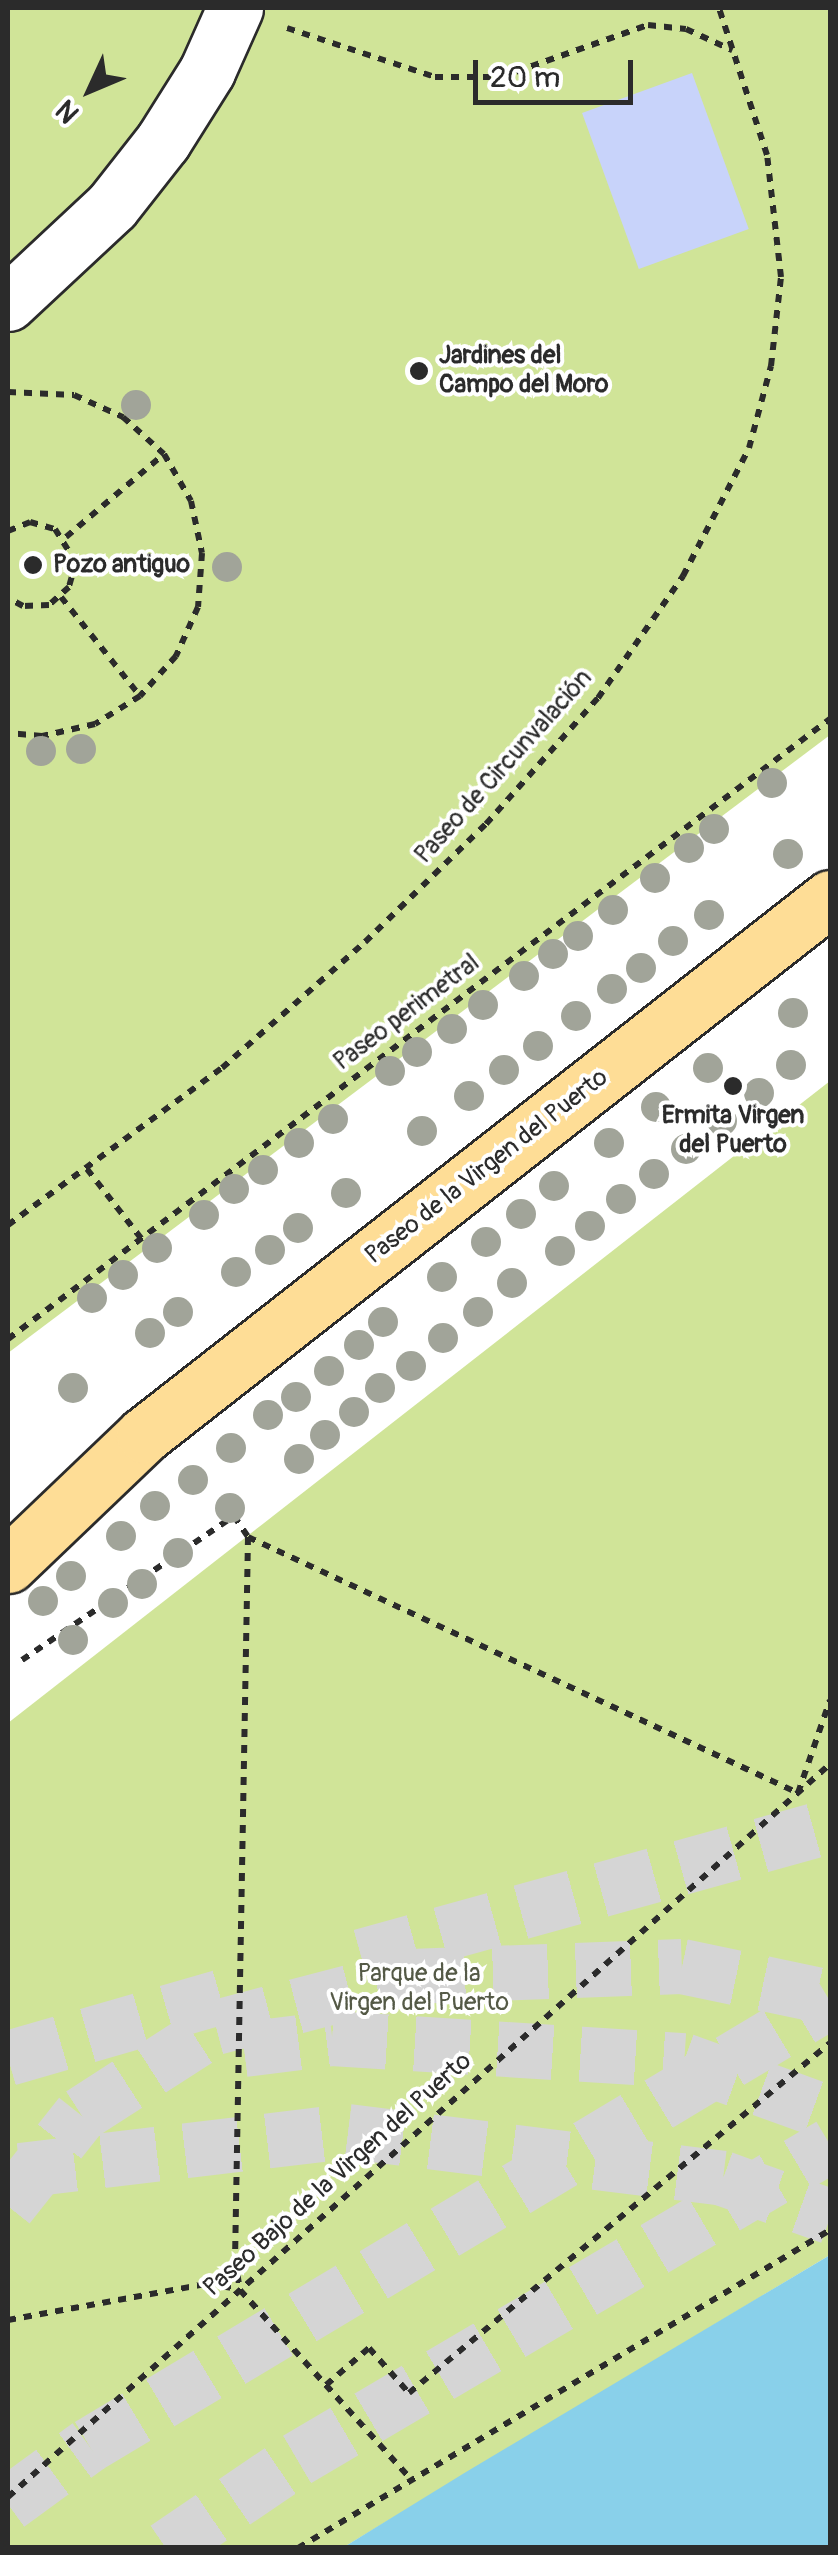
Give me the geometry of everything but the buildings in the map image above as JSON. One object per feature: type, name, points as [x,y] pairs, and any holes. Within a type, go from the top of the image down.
[{"type":"main road","name":"Paseo de la Virgen del Puerto","points":[[8,1564],[144,1436],[830,898]]},
{"type":"main road","name":"Paseo de la Virgen del Puerto","points":[[8,1524],[144,1436]]},
{"type":"street","points":[[8,303],[112,206],[162,142],[207,71],[256,16]]},
{"type":"street","name":"Paseo de la Virgen del Puerto","points":[[8,1539],[144,1436]]},
{"type":"path","name":"Paseo de Circunvalación","points":[[8,1226],[236,1055],[486,824],[598,698],[684,576],[749,448],[771,366],[781,277],[767,155],[719,8]]},
{"type":"path","points":[[256,16],[435,76],[516,73],[648,25],[686,28],[733,50]]},
{"type":"path","points":[[8,392],[74,396],[124,418],[164,454],[191,500],[202,553],[199,589],[176,656],[140,696],[95,724],[42,736],[8,733]]},
{"type":"path","points":[[66,537],[164,454]]},
{"type":"path","points":[[8,531],[43,524],[66,537],[76,562],[61,597],[36,608],[8,598]]},
{"type":"path","points":[[61,597],[140,696]]},
{"type":"path","name":"Paseo perimetral","points":[[8,1339],[830,718]]},
{"type":"path","points":[[87,1170],[141,1238]]},
{"type":"path","points":[[22,1660],[234,1516],[248,1537],[798,1793],[830,1700]]},
{"type":"path","points":[[248,1537],[234,2259],[240,2290],[410,2478]]},
{"type":"path","name":"Paseo Bajo de la Virgen del Puerto","points":[[8,2497],[830,1764]]},
{"type":"path","points":[[326,2384],[369,2348],[409,2393],[830,2042]]},
{"type":"path","points":[[298,2548],[830,2230]]},
{"type":"path","points":[[8,2320],[207,2284],[240,2290]]},
{"type":"green space","name":"Jardines del Campo del Moro","points":[[8,8],[830,8],[830,735],[8,1353]]},
{"type":"green space","name":"Parque de la Virgen del Puerto","points":[[830,1081],[830,2255],[344,2547],[8,2548],[8,1723]]},
{"type":"water","points":[[830,2255],[830,2547],[344,2547],[466,2472]]},
{"type":"tunnel","points":[[361,1956],[830,1826]]},
{"type":"tunnel","points":[[8,2206],[81,2114],[216,2027],[410,1976],[682,1966],[830,1997]]},
{"type":"tunnel","points":[[8,2058],[240,1991]]},
{"type":"tunnel","points":[[8,2504],[89,2445],[830,2001]]},
{"type":"tunnel","points":[[244,2049],[332,2038],[684,2060],[830,2113]]},
{"type":"tunnel","points":[[20,2170],[348,2131],[723,2178],[830,2216]]},
{"type":"tunnel","points":[[166,2548],[297,2459],[830,2145]]},
{"type":"place","name":"Jardines del Campo del Moro","points":[[419,371]]},
{"type":"place","name":"Pozo antiguo","points":[[33,565]]},
{"type":"place","name":"Ermita Virgen del Puerto","points":[[733,1086]]}]
